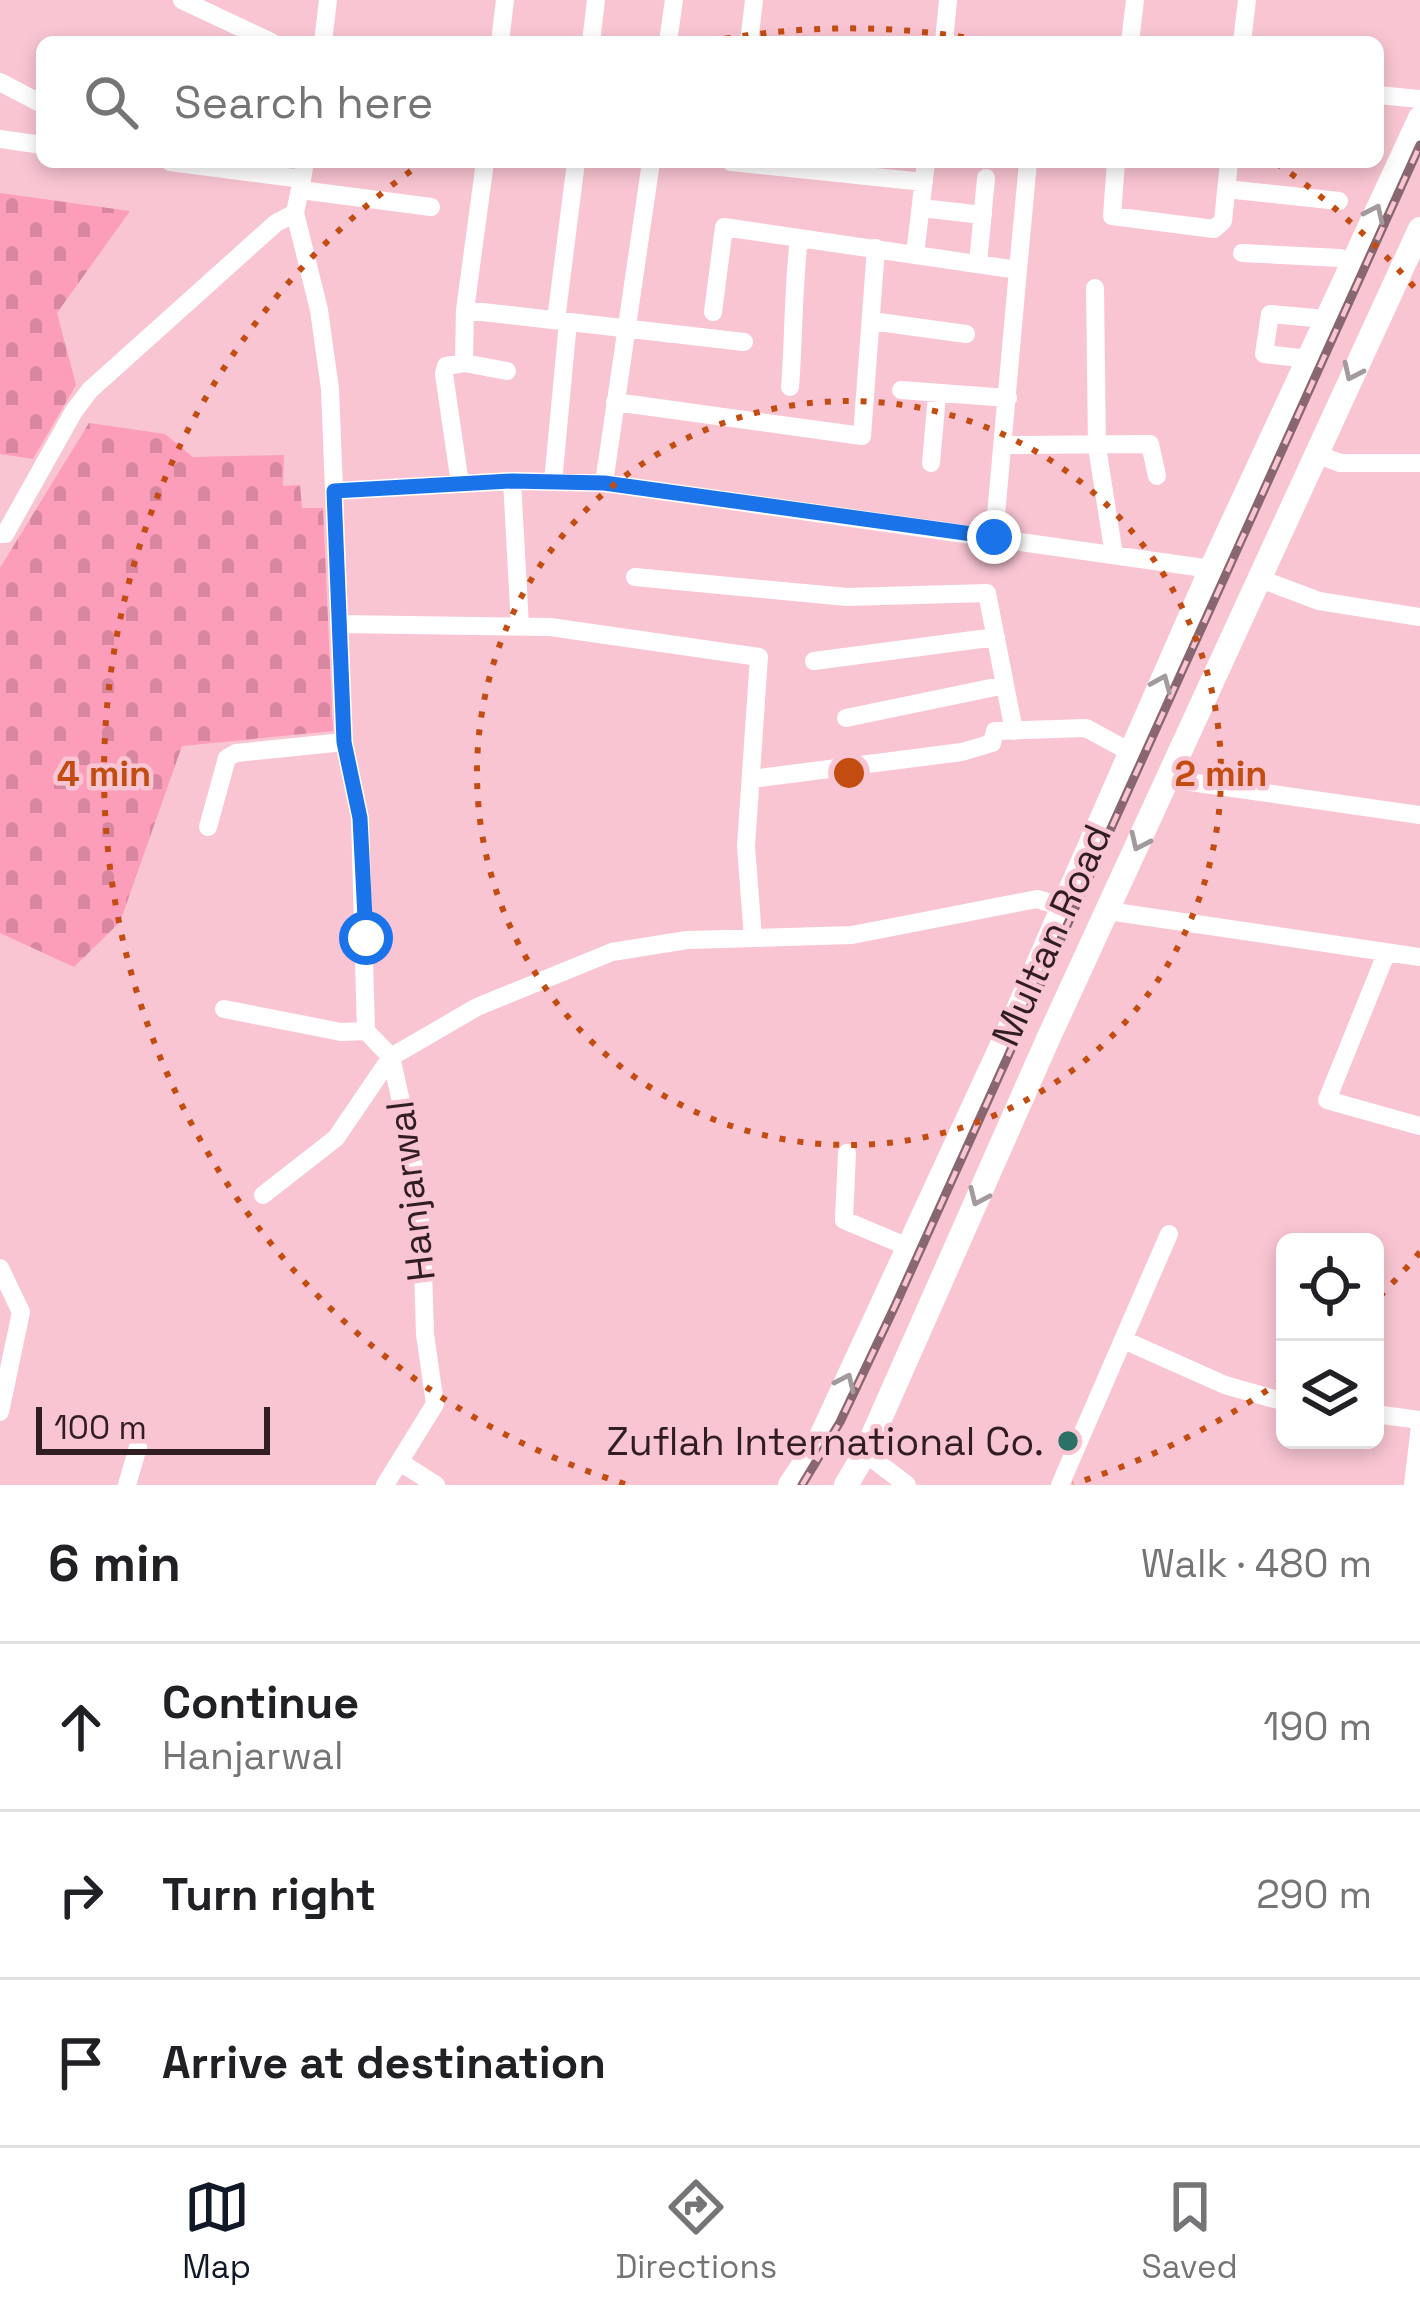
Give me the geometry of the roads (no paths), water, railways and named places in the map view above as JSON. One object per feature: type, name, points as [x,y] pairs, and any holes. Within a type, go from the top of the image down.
[{"type":"main road","name":"Multan Road","points":[[790,1485],[817,1445],[1012,1023],[1211,569],[1420,118]]},
{"type":"main road","name":"Multan Road","points":[[846,1485],[865,1453],[1048,1039],[1420,229]]},
{"type":"main road","points":[[1012,1023],[1048,1039]]},
{"type":"street","points":[[182,0],[259,36]]},
{"type":"street","points":[[323,36],[328,0]]},
{"type":"street","points":[[501,36],[505,0]]},
{"type":"street","points":[[592,36],[596,0]]},
{"type":"street","points":[[669,36],[674,0]]},
{"type":"street","points":[[750,36],[754,0]]},
{"type":"street","points":[[945,36],[948,0]]},
{"type":"street","points":[[1131,36],[1135,0]]},
{"type":"street","points":[[1243,36],[1247,0]]},
{"type":"street","points":[[0,82],[36,101]]},
{"type":"street","points":[[1384,95],[1420,99]]},
{"type":"street","points":[[0,139],[36,144]]},
{"type":"street","points":[[223,168],[303,177],[431,207]]},
{"type":"street","points":[[464,363],[465,310],[484,168]]},
{"type":"street","points":[[553,482],[575,168]]},
{"type":"street","points":[[604,483],[650,168]]},
{"type":"street","points":[[848,168],[925,172],[915,254]]},
{"type":"street","points":[[994,537],[1027,168]]},
{"type":"street","points":[[1115,168],[1111,208],[1118,219],[1214,229],[1222,221],[1228,168]]},
{"type":"street","points":[[224,1009],[341,1031],[367,1031],[360,818],[344,742],[329,389],[319,310],[295,213],[303,177]]},
{"type":"street","points":[[978,264],[986,178]]},
{"type":"street","points":[[1226,189],[1339,201]]},
{"type":"street","points":[[921,208],[983,215]]},
{"type":"street","points":[[2,536],[90,390],[276,223],[295,213]]},
{"type":"street","points":[[712,313],[724,227],[1018,270]]},
{"type":"street","points":[[790,387],[792,293],[799,238]]},
{"type":"street","points":[[615,402],[862,436],[876,248]]},
{"type":"street","points":[[1242,253],[1352,262]]},
{"type":"street","points":[[1095,289],[1097,446],[1114,555]]},
{"type":"street","points":[[465,310],[744,342]]},
{"type":"street","points":[[1309,358],[1264,354],[1270,314],[1326,319]]},
{"type":"street","points":[[871,322],[966,334]]},
{"type":"street","points":[[460,484],[446,366],[464,363],[507,371]]},
{"type":"street","points":[[901,390],[1008,398]]},
{"type":"street","points":[[931,463],[938,395]]},
{"type":"street","points":[[1004,445],[1150,444],[1157,476]]},
{"type":"street","points":[[1314,453],[1340,463],[1420,463]]},
{"type":"street","points":[[334,491],[512,481],[604,483],[1211,569]]},
{"type":"street","points":[[512,481],[520,626]]},
{"type":"street","points":[[635,577],[848,597],[987,592],[1014,731]]},
{"type":"street","points":[[1258,578],[1319,602],[1420,617]]},
{"type":"street","points":[[339,624],[550,627],[759,657],[746,846],[753,938]]},
{"type":"street","points":[[814,661],[996,637]]},
{"type":"street","points":[[846,718],[1005,685]]},
{"type":"street","points":[[751,779],[962,752],[992,743],[995,731],[1086,728],[1132,753]]},
{"type":"street","points":[[208,827],[227,758],[236,753],[344,742]]},
{"type":"street","points":[[1169,778],[1420,814]]},
{"type":"street","points":[[263,1195],[337,1138],[392,1057],[477,1007],[612,952],[687,940],[852,934],[1037,898],[1064,908]]},
{"type":"street","points":[[1108,911],[1420,957]]},
{"type":"street","points":[[1386,954],[1327,1100],[1420,1126]]},
{"type":"street","name":"Hanjarwal","points":[[367,1031],[392,1057],[411,1146],[422,1235],[424,1334],[435,1404],[385,1485]]},
{"type":"street","points":[[847,1154],[844,1220],[908,1247]]},
{"type":"street","points":[[1060,1485],[1169,1234]]},
{"type":"street","points":[[0,1268],[21,1312],[0,1412]]},
{"type":"street","points":[[1126,1341],[1225,1385],[1276,1399]]},
{"type":"street","points":[[1384,1416],[1420,1423],[1413,1485]]},
{"type":"street","points":[[127,1485],[138,1447]]},
{"type":"street","points":[[865,1453],[907,1485]]},
{"type":"street","points":[[400,1462],[436,1485]]},
{"type":"railway","points":[[802,1485],[840,1422],[895,1306],[1420,145]]},
{"type":"place","name":"Zuflah International Co.","points":[[1068,1441]]}]
